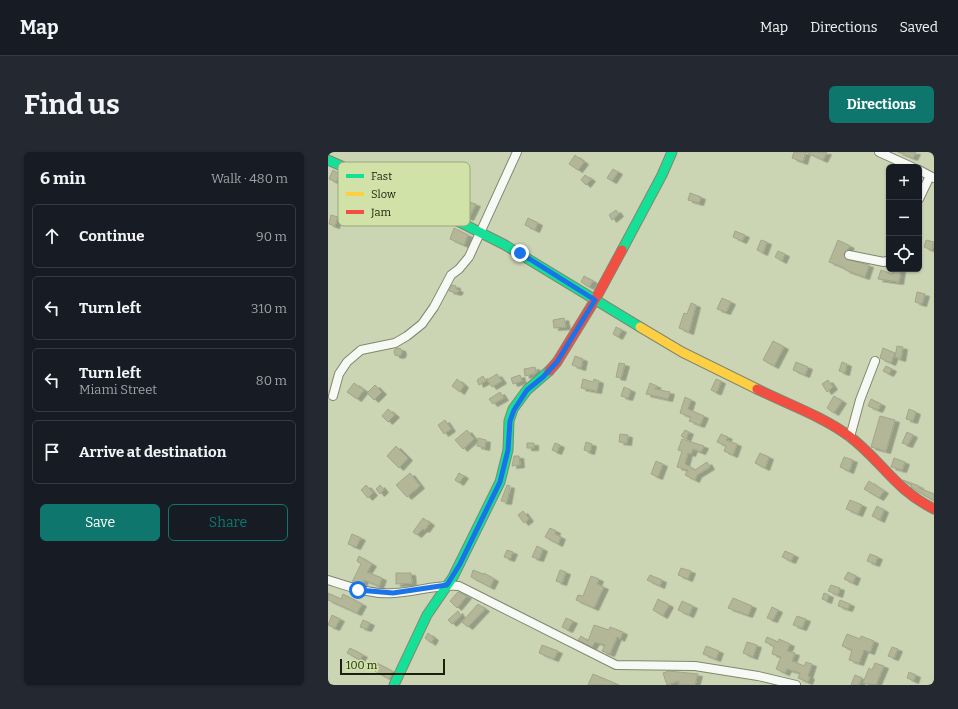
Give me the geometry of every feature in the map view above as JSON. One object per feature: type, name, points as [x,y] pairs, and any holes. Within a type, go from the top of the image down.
[{"type":"street","points":[[333,396],[342,367],[357,352],[395,343],[408,336],[422,324],[434,307],[451,275],[459,269],[469,257],[487,213],[517,152]]},
{"type":"street","points":[[394,685],[427,614],[460,564],[500,482],[508,450],[510,421],[514,410],[527,390],[543,377],[557,362],[595,300],[662,174],[672,152]]},
{"type":"street","points":[[879,152],[905,164]]},
{"type":"street","points":[[328,160],[338,164]]},
{"type":"street","points":[[922,172],[932,177],[922,194]]},
{"type":"street","points":[[466,226],[520,253],[682,352],[810,413],[850,438],[893,483],[912,497],[934,509]]},
{"type":"street","points":[[849,255],[886,261]]},
{"type":"street","points":[[850,438],[860,400],[875,361]]},
{"type":"street","points":[[328,580],[358,590],[383,593],[403,592],[447,585],[467,588],[550,633],[616,664],[695,666],[758,676],[796,685]]},
{"type":"building","points":[[794,152],[806,152],[803,162],[792,158]]},
{"type":"building","points":[[806,152],[827,152],[823,160]]},
{"type":"building","points":[[898,152],[916,152],[913,158]]},
{"type":"building","points":[[575,155],[584,162],[578,170],[569,164]]},
{"type":"building","points":[[613,169],[618,172],[612,181],[607,178]]},
{"type":"building","points":[[333,170],[338,173],[336,182],[329,179]]},
{"type":"building","points":[[585,175],[591,179],[586,185],[581,180]]},
{"type":"building","points":[[690,193],[701,197],[699,203],[688,200]]},
{"type":"building","points":[[470,202],[476,204],[470,216]]},
{"type":"building","points":[[616,210],[619,214],[612,220],[609,215]]},
{"type":"building","points":[[331,215],[338,217],[335,226],[329,224]]},
{"type":"building","points":[[528,218],[538,223],[535,230],[525,225]]},
{"type":"building","points":[[454,228],[468,235],[464,245],[450,239]]},
{"type":"building","points":[[735,231],[745,235],[742,241],[733,237]]},
{"type":"building","points":[[761,240],[767,242],[763,253],[757,250]]},
{"type":"building","points":[[838,240],[850,246],[844,254],[846,259],[869,265],[865,277],[845,270],[845,268],[829,262]]},
{"type":"building","points":[[926,240],[934,242],[932,250],[924,247]]},
{"type":"building","points":[[778,251],[785,254],[782,261],[775,257]]},
{"type":"building","points":[[881,270],[892,274],[892,272],[901,272],[899,282],[878,279]]},
{"type":"building","points":[[584,276],[593,281],[589,287],[581,282]]},
{"type":"building","points":[[452,285],[456,286],[456,289],[459,290],[457,293],[449,291]]},
{"type":"building","points":[[917,292],[925,294],[922,304],[915,302]]},
{"type":"building","points":[[722,298],[731,302],[726,312],[717,309]]},
{"type":"building","points":[[691,303],[696,305],[689,332],[679,328],[684,313],[687,314]]},
{"type":"building","points":[[564,318],[566,327],[554,328],[553,320]]},
{"type":"building","points":[[616,327],[622,330],[618,337],[613,334]]},
{"type":"building","points":[[773,341],[784,347],[774,366],[763,360]]},
{"type":"building","points":[[897,346],[903,347],[901,359],[895,357]]},
{"type":"building","points":[[398,348],[401,349],[401,355],[398,356],[395,355],[394,352],[395,349]]},
{"type":"building","points":[[883,348],[895,353],[891,363],[880,358]]},
{"type":"building","points":[[575,356],[583,359],[581,368],[572,365]]},
{"type":"building","points":[[796,362],[808,367],[805,375],[793,370]]},
{"type":"building","points":[[842,362],[847,364],[845,373],[839,371]]},
{"type":"building","points":[[619,363],[625,364],[621,378],[616,377]]},
{"type":"building","points":[[886,366],[892,369],[889,374],[883,371]]},
{"type":"building","points":[[535,367],[536,373],[525,376],[524,369]]},
{"type":"building","points":[[497,374],[502,381],[492,387],[487,380]]},
{"type":"building","points":[[520,375],[522,381],[513,384],[511,378]]},
{"type":"building","points":[[483,376],[486,381],[479,385],[477,380]]},
{"type":"building","points":[[457,379],[464,385],[460,392],[452,386]]},
{"type":"building","points":[[583,379],[593,382],[594,379],[599,381],[597,391],[581,388]]},
{"type":"building","points":[[716,379],[721,381],[717,392],[715,392],[711,390]]},
{"type":"building","points":[[828,380],[833,387],[827,392],[822,384]]},
{"type":"building","points":[[354,383],[364,390],[357,399],[347,392]]},
{"type":"building","points":[[650,383],[657,386],[655,389],[670,392],[668,399],[646,394]]},
{"type":"building","points":[[375,385],[382,392],[374,400],[367,393]]},
{"type":"building","points":[[624,387],[631,390],[628,398],[621,396]]},
{"type":"building","points":[[500,392],[504,398],[493,404],[489,399]]},
{"type":"building","points":[[834,396],[842,401],[834,413],[827,408]]},
{"type":"building","points":[[685,397],[691,400],[688,409],[704,416],[700,425],[689,421],[691,417],[680,413]]},
{"type":"building","points":[[871,399],[881,404],[878,410],[868,406]]},
{"type":"building","points":[[388,409],[395,415],[388,422],[382,416]]},
{"type":"building","points":[[909,409],[916,412],[913,421],[906,419]]},
{"type":"building","points":[[880,416],[895,420],[886,451],[871,447]]},
{"type":"building","points":[[445,420],[451,429],[444,434],[438,425]]},
{"type":"building","points":[[467,430],[474,439],[463,449],[455,440]]},
{"type":"building","points":[[685,430],[689,432],[686,439],[681,436]]},
{"type":"building","points":[[907,432],[913,435],[908,445],[902,443]]},
{"type":"building","points":[[620,434],[628,435],[627,443],[619,442]]},
{"type":"building","points":[[721,434],[728,437],[726,440],[737,444],[733,455],[724,451],[726,446],[717,442]]},
{"type":"building","points":[[478,438],[486,440],[485,448],[477,446]]},
{"type":"building","points":[[682,439],[704,446],[701,452],[693,449],[691,454],[688,453],[685,464],[695,470],[707,462],[710,467],[697,475],[695,480],[685,475],[688,470],[677,467],[682,451],[678,450]]},
{"type":"building","points":[[586,442],[592,444],[590,452],[584,450]]},
{"type":"building","points":[[527,443],[534,443],[534,448],[527,448]]},
{"type":"building","points":[[555,443],[560,445],[557,452],[552,450]]},
{"type":"building","points":[[396,446],[408,458],[399,468],[387,456]]},
{"type":"building","points":[[760,453],[769,457],[765,468],[755,463]]},
{"type":"building","points":[[514,456],[519,456],[520,465],[512,466]]},
{"type":"building","points":[[844,457],[853,460],[849,471],[840,467]]},
{"type":"building","points":[[894,458],[905,462],[902,470],[891,467]]},
{"type":"building","points":[[656,461],[663,464],[658,477],[651,474]]},
{"type":"building","points":[[410,473],[420,486],[407,497],[396,485]]},
{"type":"building","points":[[459,473],[464,476],[459,483],[455,480]]},
{"type":"building","points":[[903,480],[919,486],[919,488],[934,494],[934,501],[911,487],[912,484],[910,485]]},
{"type":"building","points":[[869,481],[884,491],[879,498],[864,489]]},
{"type":"building","points":[[366,485],[373,493],[368,498],[361,490]]},
{"type":"building","points":[[380,485],[384,490],[380,494],[376,489]]},
{"type":"building","points":[[507,485],[510,486],[507,502],[501,501]]},
{"type":"building","points":[[850,500],[862,505],[858,514],[846,509]]},
{"type":"building","points":[[877,506],[884,510],[880,520],[872,516]]},
{"type":"building","points":[[523,511],[529,519],[524,523],[518,515]]},
{"type":"building","points":[[423,518],[430,523],[425,530],[423,529],[417,535],[413,532]]},
{"type":"building","points":[[550,528],[556,531],[555,534],[561,537],[558,544],[545,537]]},
{"type":"building","points":[[352,534],[361,538],[356,547],[348,544]]},
{"type":"building","points":[[537,546],[543,549],[539,559],[532,557]]},
{"type":"building","points":[[507,550],[513,552],[510,559],[504,557]]},
{"type":"building","points":[[785,551],[794,555],[791,561],[782,557]]},
{"type":"building","points":[[870,554],[878,557],[875,564],[867,561]]},
{"type":"building","points":[[359,556],[372,564],[367,572],[382,578],[379,586],[364,580],[362,585],[352,582],[361,564],[357,561]]},
{"type":"building","points":[[681,568],[691,571],[688,579],[678,575]]},
{"type":"building","points":[[473,570],[483,574],[484,573],[494,579],[490,587],[471,577]]},
{"type":"building","points":[[560,570],[566,572],[562,583],[556,581]]},
{"type":"building","points":[[848,572],[856,576],[853,583],[844,579]]},
{"type":"building","points":[[396,573],[411,573],[412,583],[396,584]]},
{"type":"building","points":[[650,575],[662,580],[660,586],[647,580]]},
{"type":"building","points":[[591,576],[599,579],[597,584],[604,587],[594,608],[576,600],[578,595],[583,596]]},
{"type":"building","points":[[831,585],[840,588],[838,595],[828,591]]},
{"type":"building","points":[[458,592],[467,596],[457,608],[450,601]]},
{"type":"building","points":[[328,593],[341,599],[343,594],[362,604],[357,613],[328,600]]},
{"type":"building","points":[[824,593],[829,595],[827,601],[822,599]]},
{"type":"building","points":[[733,598],[752,606],[748,615],[728,608]]},
{"type":"building","points":[[658,599],[669,605],[663,616],[653,610]]},
{"type":"building","points":[[840,600],[850,604],[848,609],[838,606]]},
{"type":"building","points":[[682,601],[693,606],[689,615],[678,610]]},
{"type":"building","points":[[478,604],[485,609],[468,627],[462,622]]},
{"type":"building","points":[[772,607],[778,610],[773,620],[767,618]]},
{"type":"building","points":[[458,611],[461,616],[452,624],[448,620]]},
{"type":"building","points":[[332,615],[340,619],[335,628],[328,625]]},
{"type":"building","points":[[797,616],[806,619],[802,628],[793,625]]},
{"type":"building","points":[[566,618],[573,621],[568,630],[562,627]]},
{"type":"building","points":[[363,620],[370,623],[367,629],[360,627]]},
{"type":"building","points":[[594,625],[609,630],[610,627],[623,632],[620,639],[617,637],[610,654],[602,651],[605,645],[595,642],[592,647],[578,640],[581,636],[588,641]]},
{"type":"building","points":[[428,633],[434,638],[431,643],[425,638]]},
{"type":"building","points":[[847,634],[860,639],[861,636],[874,641],[870,652],[864,650],[859,663],[849,660],[852,650],[842,646]]},
{"type":"building","points":[[767,637],[778,642],[779,639],[790,644],[787,651],[795,653],[792,661],[804,666],[806,662],[812,664],[808,676],[810,677],[808,682],[798,678],[800,673],[787,669],[785,673],[776,669],[781,657],[772,654],[774,646],[765,642]]},
{"type":"building","points":[[747,642],[757,645],[753,657],[743,653]]},
{"type":"building","points":[[542,645],[558,651],[554,659],[539,653]]},
{"type":"building","points":[[706,646],[719,651],[716,659],[703,654]]},
{"type":"building","points":[[892,647],[898,649],[894,658],[888,656]]},
{"type":"building","points":[[350,648],[363,655],[360,660],[347,653]]},
{"type":"building","points":[[377,663],[392,671],[389,679],[373,670]]},
{"type":"building","points":[[875,663],[884,666],[876,685],[863,683],[869,668],[872,670]]},
{"type":"building","points":[[669,671],[698,674],[695,685],[679,685],[679,681],[667,685],[663,673]]},
{"type":"building","points":[[909,672],[916,675],[914,681],[907,678]]},
{"type":"building","points":[[593,674],[619,685],[588,685]]},
{"type":"building","points":[[855,675],[862,678],[859,685],[851,685]]},
{"type":"traffic: fast","points":[[622,250],[662,175],[672,152]]},
{"type":"traffic: fast","points":[[328,160],[338,164]]},
{"type":"traffic: fast","points":[[467,226],[505,245],[640,327]]},
{"type":"traffic: fast","points":[[394,685],[427,615],[453,577],[500,482],[508,450],[509,421],[513,409],[527,390],[549,371]]},
{"type":"traffic: slow","points":[[640,327],[682,352],[757,389]]},
{"type":"traffic: jam","points":[[549,371],[557,362],[595,300],[622,250]]},
{"type":"traffic: jam","points":[[757,389],[816,416],[839,429],[860,445],[908,493],[934,509]]},
{"type":"route","points":[[358,590],[393,593],[447,585],[460,564],[500,482],[509,444],[510,421],[519,400],[527,390],[543,377],[557,362],[595,300],[520,253]]}]
